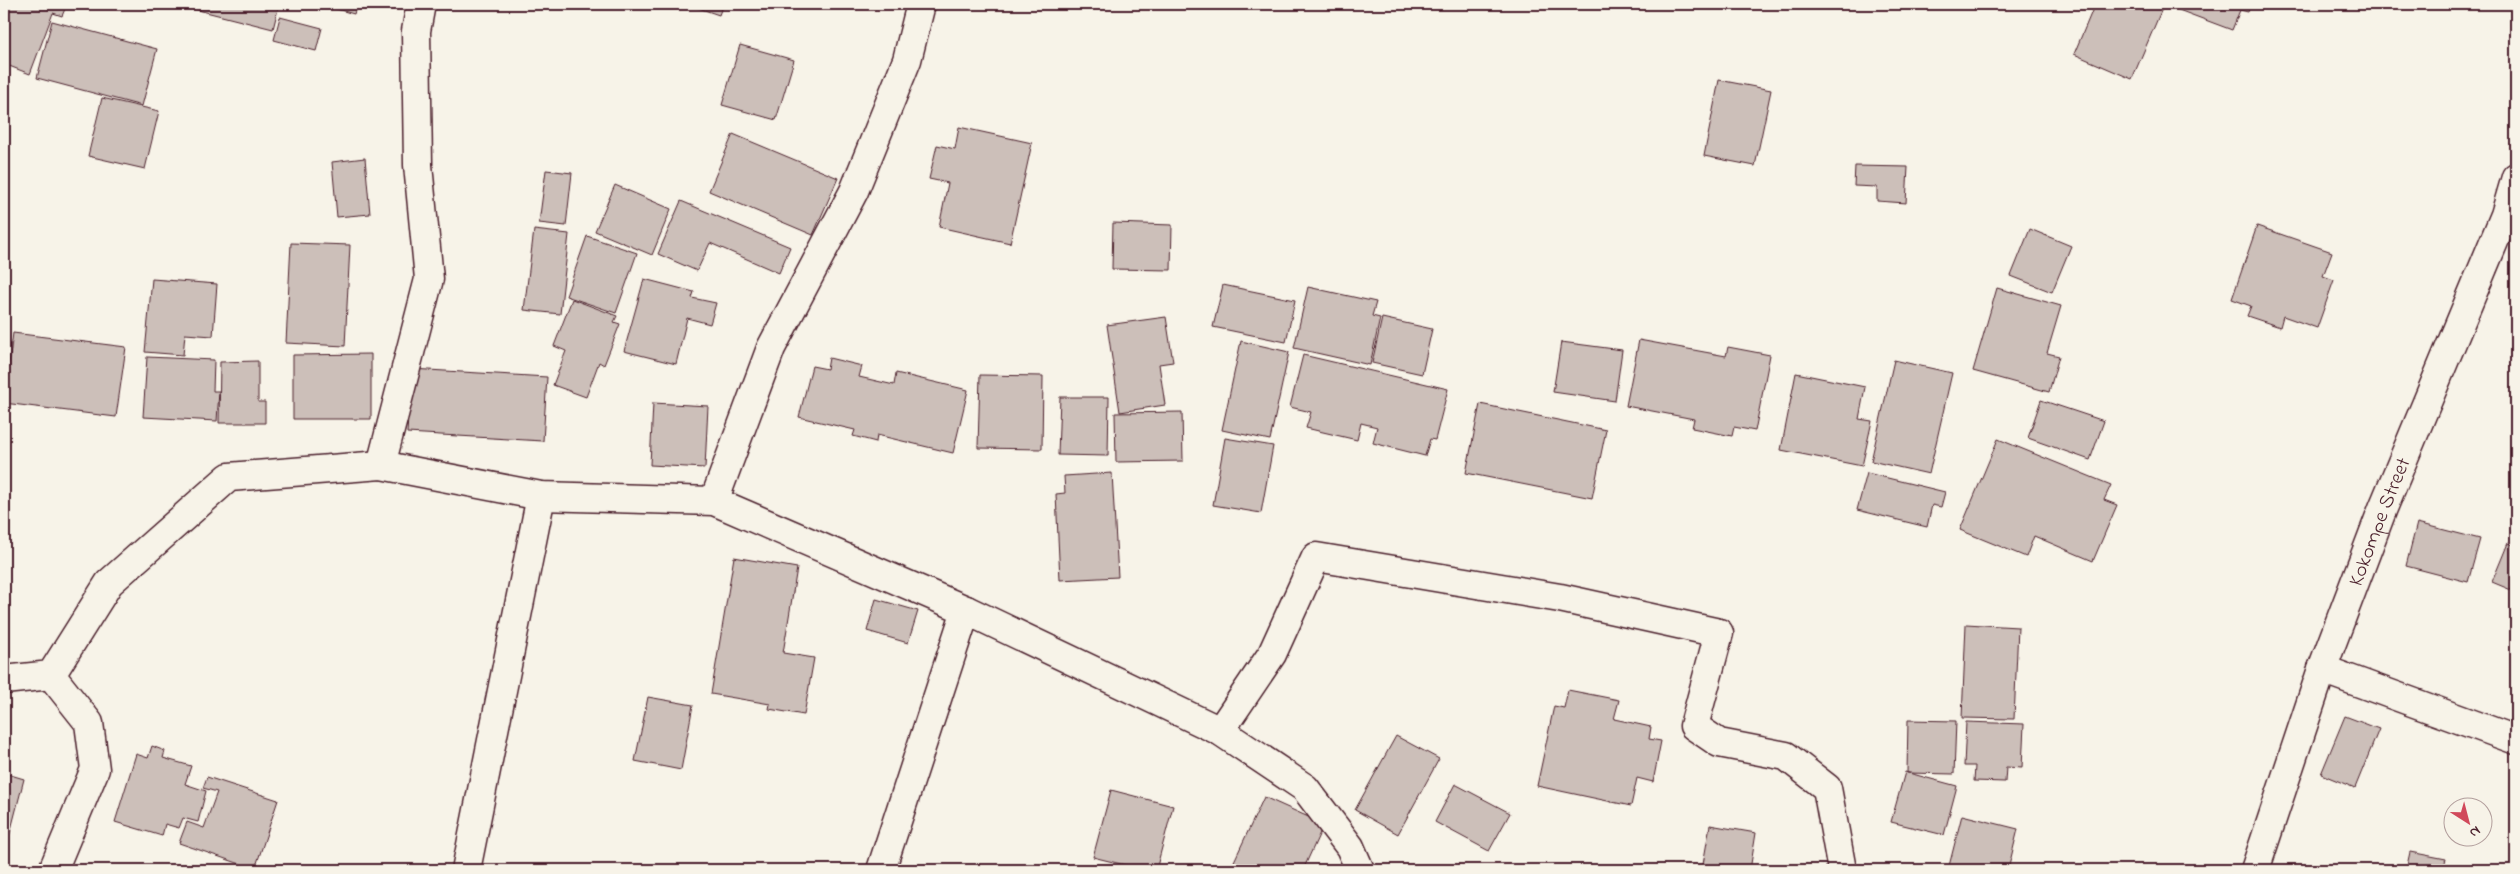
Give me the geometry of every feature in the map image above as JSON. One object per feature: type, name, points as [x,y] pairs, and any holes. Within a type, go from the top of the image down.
[{"type":"street","points":[[381,465],[429,279],[418,165],[416,32],[421,4]]},
{"type":"street","points":[[714,501],[771,348],[854,191],[907,60],[921,4]]},
{"type":"street","name":"Kokompe Street","points":[[2254,870],[2322,669],[2383,508],[2510,218],[2516,177]]},
{"type":"street","points":[[51,675],[109,583],[229,477],[381,465],[541,496],[714,501],[966,610],[1220,732],[1306,788],[1350,847],[1360,870]]},
{"type":"street","points":[[466,870],[541,496]]},
{"type":"street","points":[[1220,732],[1272,654],[1316,557],[1560,598],[1719,633],[1694,726],[1718,743],[1786,756],[1827,788],[1842,870]]},
{"type":"street","points":[[881,870],[966,610]]},
{"type":"street","points":[[2322,669],[2516,740]]},
{"type":"street","points":[[4,680],[51,675]]},
{"type":"street","points":[[51,675],[89,722],[95,769],[53,870]]},
{"type":"building","points":[[4,4],[67,4],[62,16],[53,13],[30,74],[4,64]]},
{"type":"building","points":[[196,4],[279,5],[273,29],[194,9]]},
{"type":"building","points":[[319,4],[357,4],[354,14]]},
{"type":"building","points":[[687,4],[723,4],[719,15]]},
{"type":"building","points":[[2095,4],[2164,4],[2132,79],[2074,54]]},
{"type":"building","points":[[2178,4],[2251,4],[2248,12],[2240,10],[2232,30],[2176,9]]},
{"type":"building","points":[[280,17],[322,28],[316,51],[274,40]]},
{"type":"building","points":[[52,21],[157,49],[142,106],[37,78]]},
{"type":"building","points":[[740,45],[794,60],[776,120],[722,105]]},
{"type":"building","points":[[1719,80],[1771,90],[1755,166],[1704,156]]},
{"type":"building","points":[[102,98],[159,111],[145,169],[88,156]]},
{"type":"building","points":[[959,127],[1032,143],[1010,243],[939,227],[948,183],[929,179],[937,145],[955,149]]},
{"type":"building","points":[[733,134],[838,178],[813,235],[709,191]]},
{"type":"building","points":[[365,158],[370,214],[337,217],[332,162]]},
{"type":"building","points":[[1855,166],[1908,167],[1906,203],[1877,201],[1877,187],[1854,186]]},
{"type":"building","points":[[546,170],[572,173],[566,226],[539,223]]},
{"type":"building","points":[[615,185],[671,209],[652,255],[595,231]]},
{"type":"building","points":[[681,201],[790,247],[779,273],[710,243],[697,271],[658,254]]},
{"type":"building","points":[[1113,223],[1172,225],[1171,270],[1112,269]]},
{"type":"building","points":[[2257,226],[2332,252],[2323,276],[2334,280],[2317,328],[2283,316],[2280,327],[2247,316],[2251,306],[2232,299]]},
{"type":"building","points":[[2030,229],[2071,246],[2052,292],[2011,276]]},
{"type":"building","points":[[534,230],[569,234],[560,314],[524,310]]},
{"type":"building","points":[[587,236],[637,253],[616,313],[566,296]]},
{"type":"building","points":[[291,243],[350,245],[345,346],[286,343]]},
{"type":"building","points":[[152,279],[217,284],[213,336],[185,334],[183,355],[145,352]]},
{"type":"building","points":[[644,279],[694,292],[692,298],[716,303],[710,324],[687,318],[676,364],[624,351]]},
{"type":"building","points":[[1223,285],[1295,300],[1286,342],[1213,327]]},
{"type":"building","points":[[1308,287],[1376,302],[1372,316],[1380,318],[1370,365],[1294,348]]},
{"type":"building","points":[[1997,288],[2061,306],[2047,353],[2059,356],[2049,392],[1973,371]]},
{"type":"building","points":[[572,299],[617,316],[614,322],[620,324],[604,365],[599,362],[586,397],[553,385],[566,351],[554,346]]},
{"type":"building","points":[[1166,317],[1173,362],[1159,364],[1165,405],[1120,412],[1107,325]]},
{"type":"building","points":[[1382,318],[1432,329],[1422,374],[1372,363]]},
{"type":"building","points":[[13,333],[126,347],[116,417],[4,403]]},
{"type":"building","points":[[1639,340],[1726,356],[1728,347],[1770,355],[1755,431],[1734,427],[1732,436],[1692,428],[1694,419],[1626,406]]},
{"type":"building","points":[[1241,341],[1289,352],[1270,440],[1222,430]]},
{"type":"building","points":[[1561,342],[1622,350],[1615,401],[1553,392]]},
{"type":"building","points":[[371,354],[371,419],[293,419],[293,355]]},
{"type":"building","points":[[1303,355],[1448,389],[1435,440],[1430,439],[1425,456],[1373,443],[1377,427],[1361,423],[1357,440],[1306,428],[1311,412],[1290,407]]},
{"type":"building","points":[[147,357],[214,360],[213,391],[219,391],[217,421],[143,417]]},
{"type":"building","points":[[829,358],[862,366],[859,377],[894,385],[896,373],[968,390],[953,453],[877,435],[876,442],[853,436],[855,430],[799,417],[812,366],[827,369]]},
{"type":"building","points":[[1894,360],[1952,373],[1929,474],[1871,461]]},
{"type":"building","points":[[258,361],[258,402],[265,402],[265,423],[219,423],[220,362]]},
{"type":"building","points":[[411,369],[547,377],[543,441],[407,433]]},
{"type":"building","points":[[1796,373],[1865,387],[1859,419],[1872,421],[1862,466],[1781,450]]},
{"type":"building","points":[[980,375],[1043,376],[1042,449],[978,448]]},
{"type":"building","points":[[1060,397],[1109,397],[1108,456],[1058,455]]},
{"type":"building","points":[[2041,400],[2104,421],[2090,460],[2028,438]]},
{"type":"building","points":[[653,403],[708,406],[705,468],[650,465]]},
{"type":"building","points":[[1480,404],[1606,430],[1592,498],[1466,473]]},
{"type":"building","points":[[1182,412],[1183,461],[1116,462],[1115,413]]},
{"type":"building","points":[[1225,438],[1273,446],[1261,513],[1213,505]]},
{"type":"building","points":[[1998,439],[2111,485],[2104,500],[2117,505],[2093,561],[2034,536],[2026,557],[1960,530]]},
{"type":"building","points":[[1112,473],[1118,577],[1060,580],[1056,494],[1065,493],[1064,476]]},
{"type":"building","points":[[1867,473],[1945,492],[1941,507],[1932,505],[1927,527],[1857,510]]},
{"type":"building","points":[[2417,523],[2480,539],[2468,582],[2406,566]]},
{"type":"building","points":[[2508,543],[2516,546],[2516,592],[2492,582]]},
{"type":"building","points":[[734,557],[797,568],[783,653],[814,658],[804,715],[769,709],[770,704],[711,694]]},
{"type":"building","points":[[876,599],[918,611],[908,643],[867,631]]},
{"type":"building","points":[[1966,624],[2018,627],[2014,719],[1962,718]]},
{"type":"building","points":[[1568,690],[1619,700],[1614,719],[1651,727],[1649,739],[1661,741],[1653,782],[1637,778],[1631,806],[1537,786],[1554,706],[1564,708]]},
{"type":"building","points":[[648,697],[693,705],[681,770],[635,761]]},
{"type":"building","points":[[2345,716],[2379,729],[2355,788],[2321,774]]},
{"type":"building","points":[[1908,720],[1956,721],[1954,774],[1907,773]]},
{"type":"building","points":[[1966,722],[2024,724],[2022,768],[2006,767],[2005,782],[1974,781],[1975,766],[1964,766]]},
{"type":"building","points":[[1396,736],[1439,759],[1398,834],[1355,810]]},
{"type":"building","points":[[152,746],[165,751],[163,758],[191,766],[185,784],[206,791],[198,822],[183,818],[179,828],[165,824],[162,836],[115,822],[136,754],[148,758]]},
{"type":"building","points":[[1905,772],[1957,786],[1944,835],[1891,822]]},
{"type":"building","points":[[4,773],[24,779],[8,841],[4,840]]},
{"type":"building","points":[[207,777],[278,800],[255,869],[179,843],[187,822],[204,828],[217,792],[203,788]]},
{"type":"building","points":[[1455,784],[1510,813],[1489,851],[1435,822]]},
{"type":"building","points":[[1111,790],[1173,806],[1156,870],[1145,870],[1093,857]]},
{"type":"building","points":[[1264,797],[1324,824],[1303,870],[1230,870]]},
{"type":"building","points":[[1962,815],[2018,829],[2008,870],[1948,870]]},
{"type":"building","points":[[1710,825],[1756,833],[1750,870],[1702,870]]},
{"type":"building","points":[[2410,852],[2446,859],[2443,870],[2406,870]]}]
